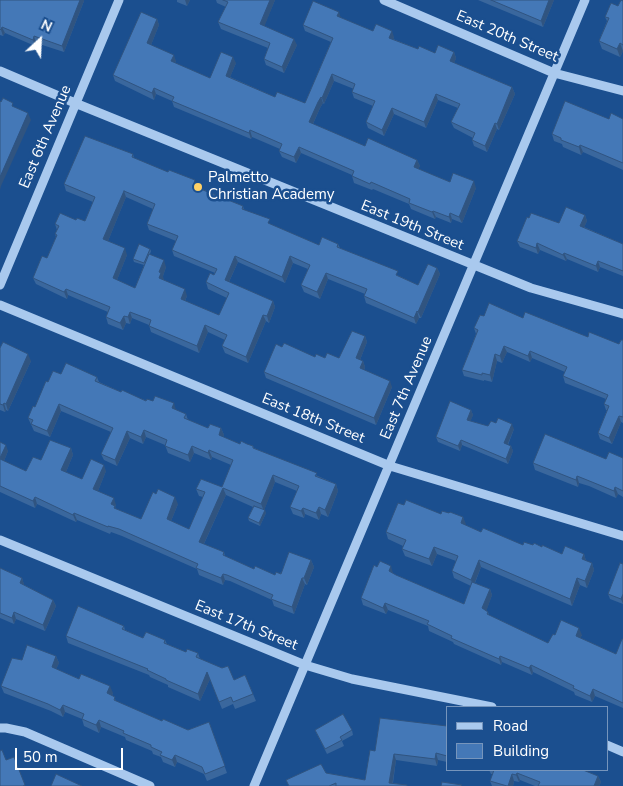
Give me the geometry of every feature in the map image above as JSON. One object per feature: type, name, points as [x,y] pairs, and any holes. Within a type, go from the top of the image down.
[{"type":"street","name":"East 6th Avenue","points":[[0,285],[119,0]]},
{"type":"street","name":"East 20th Street","points":[[384,0],[554,73],[623,91]]},
{"type":"street","name":"East 7th Avenue","points":[[254,786],[585,0]]},
{"type":"street","name":"East 19th Street","points":[[0,71],[473,266],[531,288],[623,314]]},
{"type":"street","name":"East 18th Street","points":[[0,305],[390,466],[623,536]]},
{"type":"street","name":"East 17th Street","points":[[0,540],[305,665],[352,679],[487,706]]},
{"type":"street","points":[[0,728],[25,732],[150,786]]},
{"type":"street","points":[[608,745],[623,752]]},
{"type":"building","points":[[0,0],[80,0],[62,46],[34,36],[33,40],[2,27],[1,30]]},
{"type":"building","points":[[223,0],[270,0],[260,24],[294,39],[282,67],[264,59],[270,43],[218,22],[228,2]]},
{"type":"building","points":[[491,0],[549,0],[541,21]]},
{"type":"building","points":[[621,0],[623,1],[623,45],[620,43],[617,49],[599,41],[609,18],[605,17],[611,3],[618,6]]},
{"type":"building","points":[[313,1],[339,12],[337,16],[373,31],[376,24],[392,31],[389,38],[418,49],[419,46],[435,53],[438,45],[454,52],[450,61],[512,87],[497,124],[495,123],[485,146],[472,140],[475,133],[451,122],[460,104],[436,94],[424,122],[392,108],[382,130],[366,122],[375,101],[352,92],[355,84],[332,74],[309,122],[365,146],[368,138],[417,160],[414,167],[450,182],[453,173],[474,181],[459,217],[450,213],[449,217],[409,203],[410,199],[352,176],[354,171],[299,147],[294,157],[279,151],[282,144],[250,130],[249,133],[172,101],[174,97],[154,88],[152,93],[113,75],[141,12],[157,19],[147,43],[174,55],[171,61],[210,78],[221,52],[233,57],[226,76],[275,97],[277,92],[305,103],[333,38],[303,25]]},
{"type":"building","points":[[3,98],[13,103],[12,106],[28,113],[0,177],[0,101]]},
{"type":"building","points":[[565,101],[609,119],[611,113],[623,119],[623,163],[580,145],[579,147],[561,140],[561,138],[552,134]]},
{"type":"building","points":[[85,136],[133,154],[132,157],[168,172],[169,170],[195,180],[193,186],[243,206],[242,209],[270,219],[268,223],[319,245],[322,237],[338,244],[337,247],[398,271],[396,275],[418,285],[428,264],[437,268],[414,318],[364,296],[367,289],[326,273],[317,292],[301,285],[310,265],[290,256],[282,277],[235,256],[225,280],[273,301],[267,316],[263,315],[246,357],[222,346],[227,335],[205,325],[197,346],[149,326],[151,320],[130,312],[128,317],[124,316],[120,323],[106,317],[110,307],[66,289],[64,292],[33,278],[42,256],[47,258],[57,235],[55,234],[59,226],[55,224],[60,213],[76,220],[77,218],[85,221],[95,197],[64,184]],"holes":[[[124,191],[155,204],[147,224],[178,236],[172,250],[217,269],[214,275],[210,273],[206,282],[229,293],[219,315],[181,299],[185,289],[159,278],[161,273],[159,272],[164,260],[149,254],[135,288],[113,278],[125,248],[103,239]]]},
{"type":"building","points":[[566,207],[585,215],[580,226],[623,244],[623,271],[598,261],[596,266],[564,253],[563,255],[537,243],[536,248],[517,241],[527,217],[529,218],[531,213],[559,223]]},
{"type":"building","points":[[139,244],[150,249],[144,263],[133,259]]},
{"type":"building","points":[[489,303],[523,318],[525,312],[588,337],[589,332],[619,344],[623,340],[623,417],[619,416],[609,438],[598,433],[609,406],[604,404],[608,395],[563,376],[567,367],[530,351],[528,356],[504,346],[500,356],[495,354],[490,375],[462,370],[478,330],[474,328],[480,315],[484,316]]},
{"type":"building","points":[[352,331],[365,336],[356,358],[363,361],[360,368],[390,381],[374,418],[264,372],[276,344],[282,347],[284,343],[315,357],[316,354],[325,358],[327,353],[339,358]]},
{"type":"building","points":[[3,342],[28,354],[6,404],[4,403],[3,405],[0,404],[0,348]]},
{"type":"building","points":[[66,363],[97,377],[95,381],[121,392],[122,390],[146,401],[147,399],[153,401],[155,396],[174,403],[172,408],[186,414],[184,418],[208,428],[210,424],[221,428],[219,435],[240,444],[241,441],[253,446],[253,448],[317,473],[315,476],[336,484],[325,510],[319,507],[316,513],[303,508],[301,511],[290,507],[299,486],[273,475],[261,504],[223,488],[199,542],[224,552],[223,555],[254,569],[255,566],[275,575],[276,572],[281,574],[289,552],[311,560],[304,578],[302,578],[292,607],[271,599],[273,595],[227,575],[223,574],[221,578],[196,568],[198,564],[119,529],[108,527],[74,513],[73,515],[35,497],[33,501],[0,486],[0,459],[26,471],[33,457],[41,460],[50,440],[71,448],[61,470],[82,479],[91,459],[104,465],[93,489],[114,498],[111,504],[115,506],[114,508],[141,519],[153,492],[156,494],[158,489],[175,497],[167,519],[189,529],[205,492],[196,489],[201,479],[222,487],[233,460],[209,450],[208,453],[192,446],[188,455],[165,446],[167,440],[144,430],[141,437],[127,431],[115,460],[101,454],[113,428],[59,404],[47,431],[31,424],[33,420],[28,418],[46,381],[48,382],[53,371],[61,374]]},
{"type":"building","points":[[450,401],[471,410],[467,420],[488,426],[491,421],[496,423],[498,418],[512,424],[504,443],[511,446],[506,459],[461,440],[458,446],[436,437]]},
{"type":"building","points":[[545,434],[606,459],[609,452],[623,458],[623,491],[615,487],[614,491],[577,476],[576,480],[533,463]]},
{"type":"building","points":[[0,442],[6,445],[0,458]]},
{"type":"building","points":[[406,500],[441,514],[442,511],[450,512],[463,517],[461,523],[481,532],[483,528],[523,545],[524,542],[533,545],[534,543],[562,554],[565,546],[584,554],[582,559],[592,563],[585,581],[577,578],[570,599],[479,560],[471,580],[452,571],[458,556],[434,547],[429,559],[402,549],[406,540],[386,532],[398,503],[404,505]]},
{"type":"building","points":[[254,506],[265,510],[259,523],[248,518]]},
{"type":"building","points":[[380,561],[391,566],[389,571],[396,575],[464,604],[472,582],[490,589],[482,608],[488,612],[487,614],[548,643],[553,634],[555,635],[561,620],[579,628],[576,636],[616,654],[623,639],[623,703],[593,689],[590,696],[531,665],[529,668],[500,656],[499,659],[451,638],[452,636],[427,624],[429,621],[385,603],[383,608],[361,598],[374,565],[377,567]]},
{"type":"building","points":[[620,563],[623,564],[623,594],[621,599],[608,594]]},
{"type":"building","points":[[0,568],[22,578],[20,583],[53,600],[43,625],[14,612],[12,618],[0,613]]},
{"type":"building","points":[[78,606],[124,626],[122,629],[143,638],[146,632],[165,640],[164,643],[186,652],[187,649],[198,653],[196,657],[222,668],[228,666],[234,680],[245,675],[253,694],[233,702],[231,697],[219,702],[207,672],[198,694],[166,680],[148,669],[66,636]]},
{"type":"building","points":[[27,645],[56,656],[52,667],[79,679],[81,674],[110,686],[107,693],[115,697],[114,700],[162,721],[163,719],[188,730],[209,722],[225,766],[205,774],[202,767],[175,755],[172,760],[160,755],[162,752],[151,747],[151,745],[99,720],[96,725],[82,719],[84,714],[63,705],[60,710],[1,686],[12,658],[22,660]]},
{"type":"building","points":[[343,714],[352,730],[340,737],[342,740],[325,749],[315,730]]},
{"type":"building","points":[[380,718],[446,726],[446,756],[436,753],[435,759],[394,754],[389,783],[407,786],[336,786],[336,783],[329,786],[289,786],[286,780],[321,764],[326,773],[365,780],[370,750],[375,751]]},
{"type":"building","points":[[2,750],[6,760],[14,757],[25,785],[0,786],[0,751]]},
{"type":"building","points":[[494,771],[586,771],[598,776],[594,786],[538,786],[540,782],[517,773],[516,775],[512,774],[508,786],[490,781]]},
{"type":"building","points":[[56,774],[82,786],[51,786]]},
{"type":"building","points":[[442,782],[462,785],[441,786]]},
{"type":"place","name":"Palmetto Christian Academy","points":[[198,187]]}]
